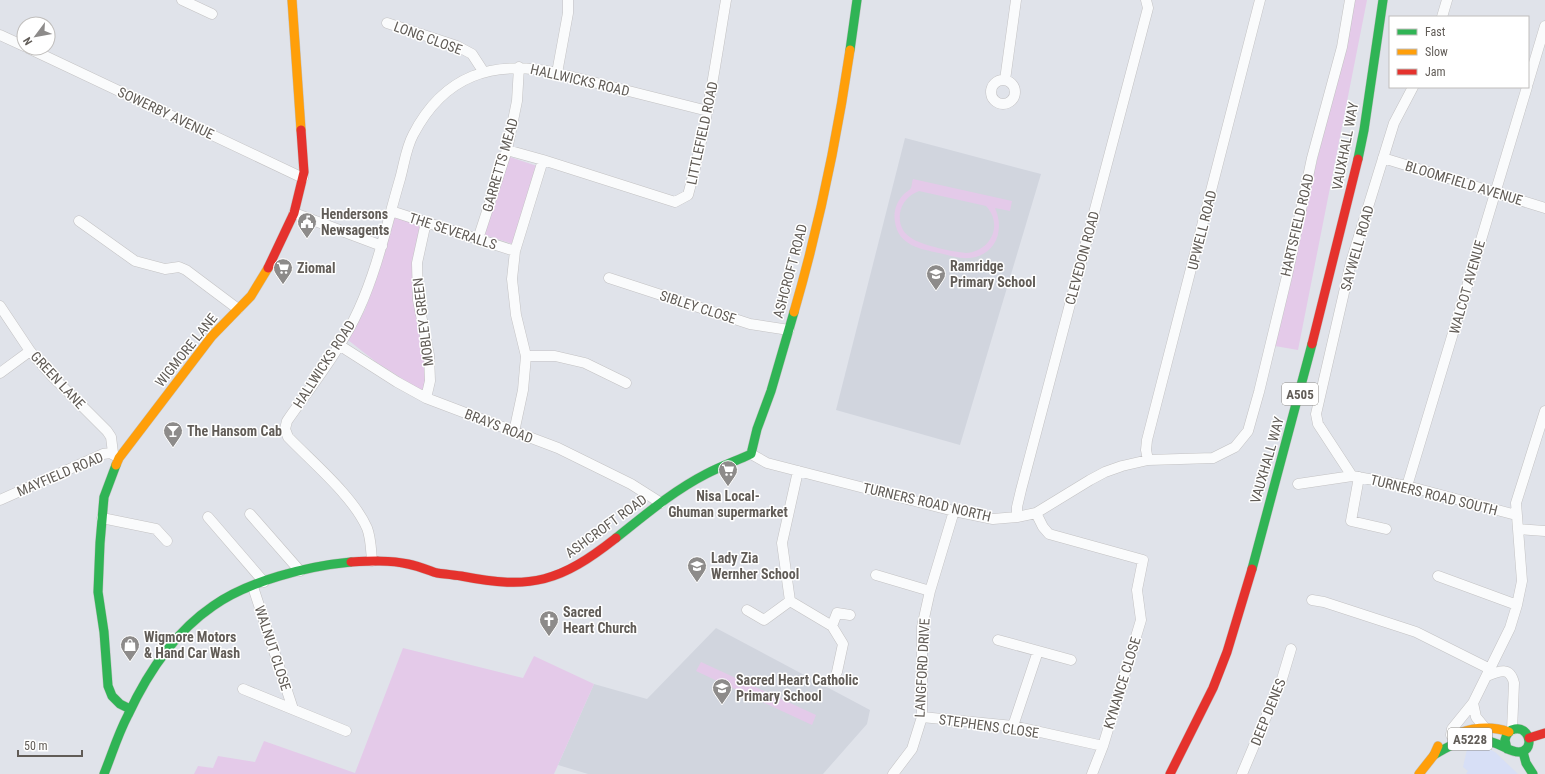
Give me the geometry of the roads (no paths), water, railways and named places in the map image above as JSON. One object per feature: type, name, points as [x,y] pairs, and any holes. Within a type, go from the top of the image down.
[{"type":"street","points":[[182,0],[212,14]]},
{"type":"street","name":"WIGMORE LANE","points":[[130,710],[120,704],[112,696],[108,686],[104,632],[98,592],[104,497],[116,456],[212,336],[251,296],[277,252],[294,213],[303,178],[303,147],[292,0]]},
{"type":"street","points":[[557,73],[568,13],[568,0]]},
{"type":"street","name":"LITTLEFIELD ROAD","points":[[507,150],[675,202],[688,195],[699,155],[708,111],[726,0]]},
{"type":"street","name":"ASHCROFT ROAD","points":[[104,774],[130,710],[164,656],[188,627],[209,609],[228,597],[264,582],[300,571],[327,565],[372,561],[403,563],[435,572],[493,583],[538,581],[559,575],[580,565],[661,503],[701,477],[722,466],[751,454],[757,429],[771,391],[810,258],[840,115],[857,0]]},
{"type":"street","points":[[1005,80],[1016,0]]},
{"type":"street","name":"CLEVEDON ROAD","points":[[1017,517],[1016,508],[1020,490],[1148,8],[1146,0]]},
{"type":"street","name":"UPWELL ROAD","points":[[1148,460],[1146,450],[1147,440],[1260,0]]},
{"type":"street","name":"HARTSFIELD ROAD","points":[[1235,446],[1248,431],[1288,268],[1312,158],[1342,47],[1350,0]]},
{"type":"street","name":"VAUXHALL WAY","points":[[1170,774],[1213,688],[1227,652],[1243,600],[1301,389],[1352,187],[1364,130],[1383,0]]},
{"type":"street","points":[[1442,16],[1447,0]]},
{"type":"street","name":"LONG CLOSE","points":[[387,23],[457,46],[472,54],[483,71]]},
{"type":"street","points":[[1529,80],[1545,26]]},
{"type":"street","points":[[0,35],[16,42]]},
{"type":"street","name":"SOWERBY AVENUE","points":[[45,56],[303,178]]},
{"type":"street","name":"HALLWICKS ROAD","points":[[372,561],[371,543],[367,529],[351,502],[288,437],[285,429],[286,421],[339,345],[359,309],[382,246],[412,137],[428,110],[454,85],[483,71],[519,67],[536,68],[708,111]]},
{"type":"street","name":"GARRETTS MEAD","points":[[478,239],[507,150],[517,100],[519,67]]},
{"type":"street","name":"SAYWELL ROAD","points":[[1316,414],[1351,262],[1394,123],[1412,88]]},
{"type":"street","name":"WALCOT AVENUE","points":[[1407,486],[1527,88]]},
{"type":"street","name":"BLOOMFIELD AVENUE","points":[[1383,158],[1545,208]]},
{"type":"street","points":[[514,432],[523,390],[526,356],[516,316],[512,279],[516,251],[543,160]]},
{"type":"street","name":"THE SEVERALLS","points":[[391,211],[516,251]]},
{"type":"street","points":[[294,213],[382,246]]},
{"type":"street","points":[[79,221],[135,261],[165,269],[179,267],[186,270],[238,309]]},
{"type":"street","name":"MOBLEY GREEN","points":[[426,222],[417,263],[418,300],[424,321],[429,355],[430,381],[426,398]]},
{"type":"street","name":"SIBLEY CLOSE","points":[[609,278],[750,324],[789,330]]},
{"type":"street","name":"GREEN LANE","points":[[0,306],[30,351],[50,374],[111,437],[116,456]]},
{"type":"street","name":"BRAYS ROAD","points":[[339,345],[397,382],[426,398],[558,448],[631,484],[661,503]]},
{"type":"street","points":[[0,373],[30,351]]},
{"type":"street","points":[[526,356],[555,356],[585,363],[626,383]]},
{"type":"street","points":[[1451,735],[1452,729],[1474,703],[1510,628],[1517,605],[1522,581],[1516,503],[1545,411]]},
{"type":"street","name":"TURNERS ROAD SOUTH","points":[[1316,414],[1318,424],[1355,476]]},
{"type":"street","name":"TURNERS ROAD NORTH","points":[[751,454],[767,463],[798,472],[954,511],[993,519],[1017,517],[1036,513],[1105,472],[1122,466],[1148,460],[1213,458],[1235,446]]},
{"type":"street","name":"MAYFIELD ROAD","points":[[0,500],[103,454],[116,456]]},
{"type":"street","points":[[790,601],[782,543],[798,472]]},
{"type":"street","points":[[1355,476],[1351,521],[1386,529]]},
{"type":"street","name":"TURNERS ROAD SOUTH","points":[[1298,484],[1355,476],[1407,486],[1516,515]]},
{"type":"street","name":"LANGFORD DRIVE","points":[[893,774],[912,749],[922,717],[922,627],[930,591],[954,511]]},
{"type":"street","name":"KYNANCE CLOSE","points":[[1036,513],[1043,527],[1049,534],[1143,560],[1137,590],[1141,620],[1103,746],[1092,774]]},
{"type":"street","points":[[250,514],[300,571]]},
{"type":"street","points":[[208,517],[264,582]]},
{"type":"street","points":[[102,518],[156,529],[167,541]]},
{"type":"street","points":[[1518,529],[1545,531]]},
{"type":"street","points":[[876,575],[930,591]]},
{"type":"street","points":[[1438,576],[1517,605]]},
{"type":"street","name":"WALNUT CLOSE","points":[[253,587],[293,709]]},
{"type":"street","points":[[1312,600],[1324,602],[1416,632],[1488,673],[1502,671],[1509,672],[1513,677],[1514,683],[1511,731],[1505,740],[1507,749],[1513,753],[1523,752],[1528,747],[1529,738],[1522,730],[1516,729],[1511,731]]},
{"type":"street","points":[[747,610],[764,620],[790,601]]},
{"type":"street","points":[[790,601],[832,626],[843,644],[837,672]]},
{"type":"street","points":[[832,626],[837,613],[850,615]]},
{"type":"street","points":[[998,640],[1071,660]]},
{"type":"street","name":"DEEP DENES","points":[[1242,774],[1282,679],[1291,649]]},
{"type":"street","points":[[1013,726],[1038,651]]},
{"type":"street","name":"WALNUT CLOSE","points":[[243,689],[346,731]]},
{"type":"street","points":[[1474,703],[1476,717],[1485,728]]},
{"type":"street","name":"STEPHENS CLOSE","points":[[922,717],[1013,726],[1103,746]]},
{"type":"street","name":"A5228","points":[[1419,774],[1434,755],[1438,746],[1451,735],[1473,729],[1485,728],[1511,731]]},
{"type":"street","points":[[1529,738],[1545,733]]},
{"type":"street","name":"A5228","points":[[1434,755],[1464,739],[1494,743],[1507,749]]},
{"type":"street","points":[[1523,752],[1526,763],[1533,774]]},
{"type":"place","name":"Hendersons Newsagents","points":[[307,239]]},
{"type":"place","name":"Ziomal","points":[[283,285]]},
{"type":"place","name":"Ramridge Primary School","points":[[936,291]]},
{"type":"place","name":"The Hansom Cab","points":[[173,448]]},
{"type":"place","name":"Nisa Local- Ghuman supermarket","points":[[728,487]]},
{"type":"place","name":"Lady Zia Wernher School","points":[[697,583]]},
{"type":"place","name":"Sacred Heart Church","points":[[549,637]]},
{"type":"place","name":"Wigmore Motors & Hand Car Wash","points":[[130,662]]},
{"type":"place","name":"Sacred Heart Catholic Primary School","points":[[722,705]]}]
